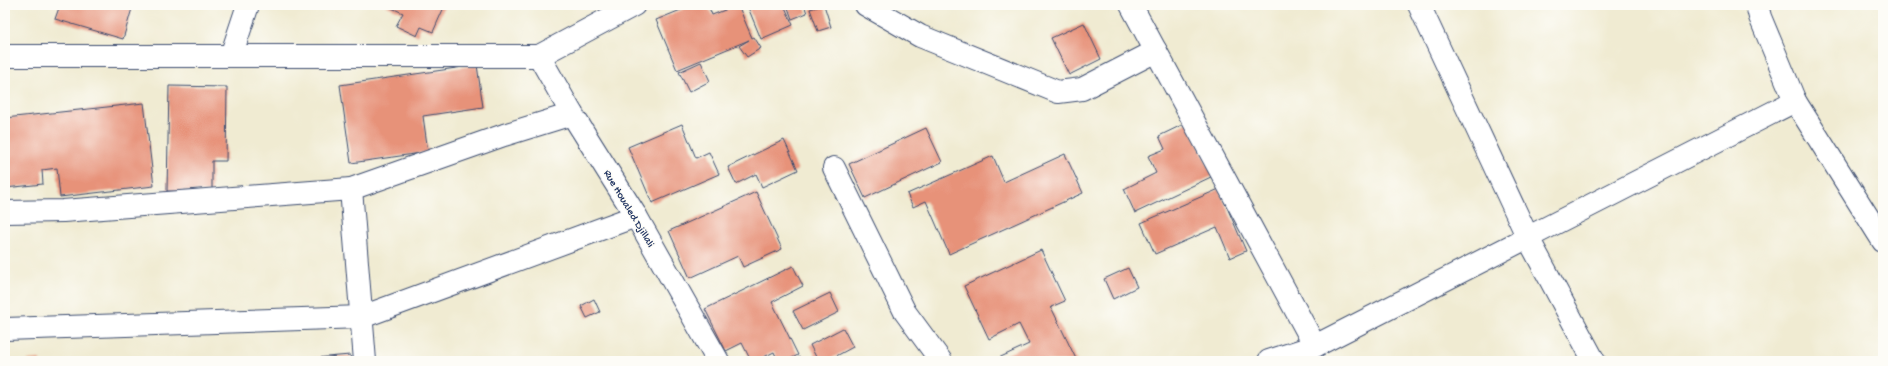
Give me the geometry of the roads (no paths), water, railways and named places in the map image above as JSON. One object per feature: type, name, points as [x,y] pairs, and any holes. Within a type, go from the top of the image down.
[{"type":"street","points":[[231,56],[248,5]]},
{"type":"street","points":[[5,56],[539,56],[634,5]]},
{"type":"street","points":[[866,5],[920,36],[1058,92],[1082,89],[1156,51]]},
{"type":"street","points":[[1131,5],[1315,346]]},
{"type":"street","points":[[1419,5],[1528,238],[1594,361]]},
{"type":"street","points":[[1756,5],[1795,101],[1883,241]]},
{"type":"street","name":"Rue Houaled Djillali","points":[[539,56],[572,114],[636,216],[718,361]]},
{"type":"street","points":[[1269,361],[1315,346],[1795,101]]},
{"type":"street","points":[[5,212],[63,211],[351,189],[504,135],[572,114]]},
{"type":"street","points":[[834,168],[905,312],[940,361]]},
{"type":"street","points":[[351,189],[365,361]]},
{"type":"street","points":[[5,329],[362,317],[636,216]]}]
